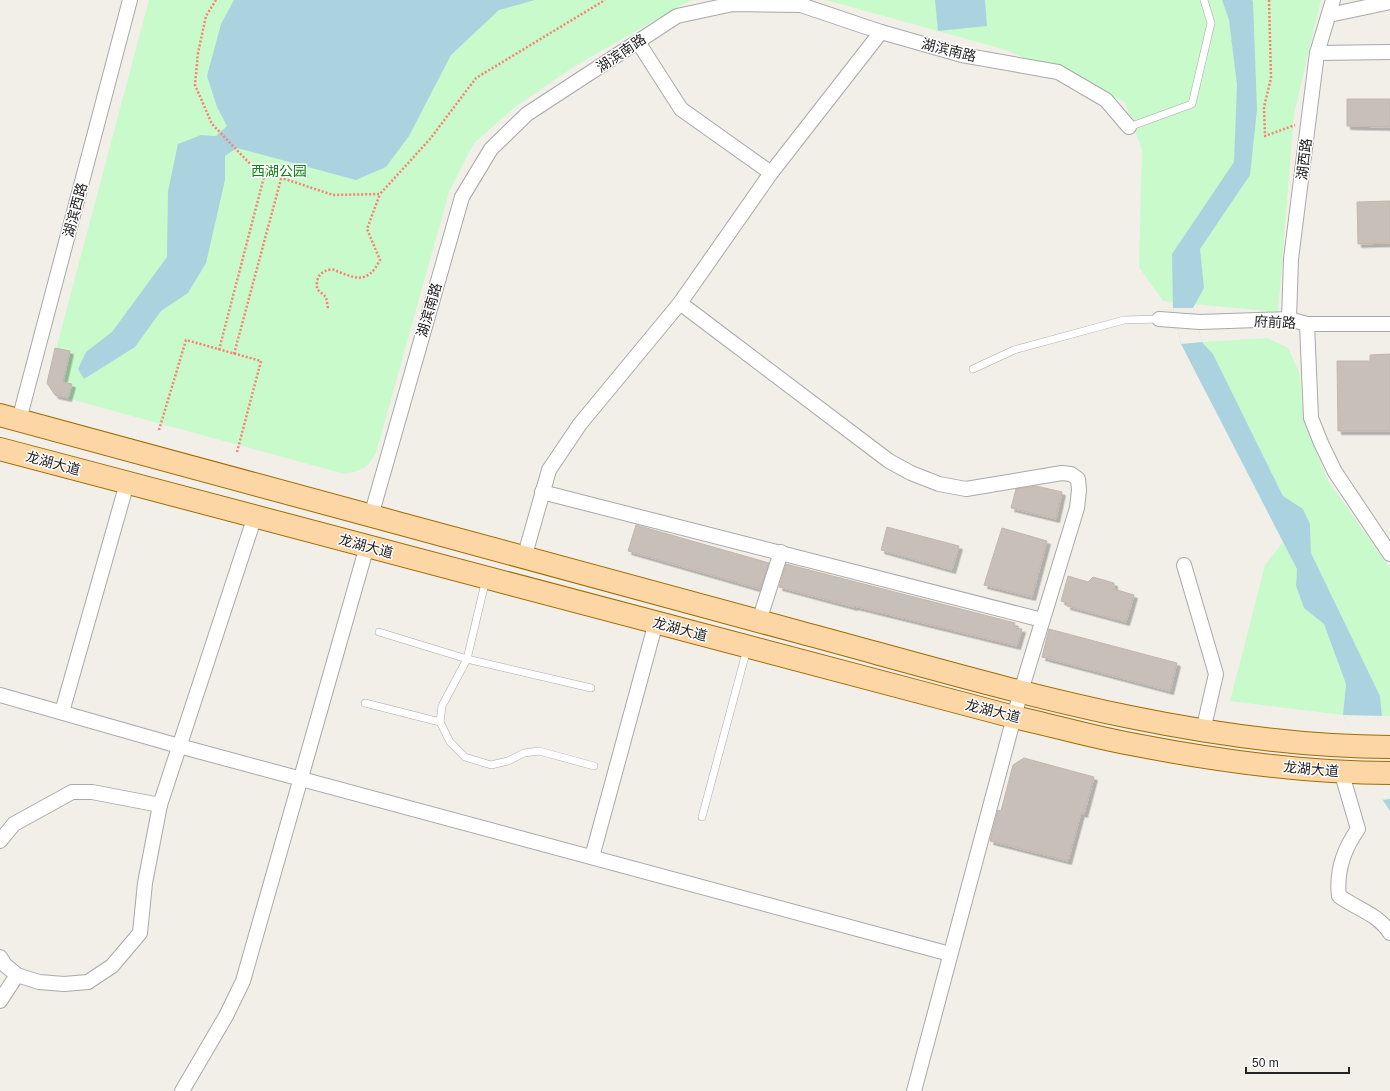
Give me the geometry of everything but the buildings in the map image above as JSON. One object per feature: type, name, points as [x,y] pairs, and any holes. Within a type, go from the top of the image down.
[{"type":"main road","name":"龙湖大道","points":[[10,417],[524,558],[1021,691],[1141,721],[1203,731],[1354,747],[1390,747]]},
{"type":"main road","name":"龙湖大道","points":[[0,449],[1014,717],[1135,745],[1240,763],[1341,772],[1390,773]]},
{"type":"street","name":"湖滨西路","points":[[10,417],[130,0]]},
{"type":"street","name":"湖西路","points":[[1289,319],[1291,259],[1317,52],[1333,0]]},
{"type":"street","points":[[1328,15],[1390,2]]},
{"type":"street","name":"湖滨南路","points":[[370,516],[462,197],[491,149],[527,114],[677,16],[732,4],[801,5],[881,32],[962,55],[1058,72],[1106,100],[1129,127]]},
{"type":"street","points":[[524,558],[549,470],[580,424],[680,303],[771,173],[881,32]]},
{"type":"street","points":[[638,42],[681,109],[771,173]]},
{"type":"street","points":[[1317,52],[1390,52]]},
{"type":"street","points":[[680,303],[889,461],[911,473],[939,484],[966,489],[1062,473],[1071,474],[1078,479],[1079,490],[1077,508],[1021,691],[914,1091]]},
{"type":"street","name":"府前路","points":[[1166,320],[1200,322],[1289,319],[1307,324],[1390,324]]},
{"type":"street","points":[[1307,324],[1311,418],[1335,472],[1390,554]]},
{"type":"street","points":[[62,712],[127,483]]},
{"type":"street","points":[[542,492],[1042,620]]},
{"type":"street","points":[[0,957],[5,965],[16,975],[38,982],[64,984],[88,982],[112,966],[140,933],[145,883],[160,805],[255,516]]},
{"type":"street","points":[[182,1091],[226,1016],[244,981],[367,546]]},
{"type":"street","points":[[759,621],[781,552]]},
{"type":"street","points":[[1184,565],[1216,674],[1203,731]]},
{"type":"street","points":[[592,857],[656,622]]},
{"type":"street","points":[[0,695],[179,746],[950,954]]},
{"type":"street","points":[[1341,772],[1358,829],[1347,845],[1337,881],[1339,896],[1351,904],[1371,913],[1390,933]]},
{"type":"street","points":[[0,841],[14,824],[72,792],[92,792],[160,805]]},
{"type":"street","points":[[0,1001],[16,975]]},
{"type":"lane","points":[[1129,127],[1192,104],[1211,23],[1204,0]]},
{"type":"lane","points":[[973,369],[1014,350],[1124,320],[1166,320]]},
{"type":"lane","points":[[486,578],[467,659],[442,706],[440,722],[450,742],[465,757],[491,765],[508,761],[524,754],[540,751],[594,766]]},
{"type":"lane","points":[[379,632],[467,659],[591,688]]},
{"type":"lane","points":[[702,817],[747,647]]},
{"type":"lane","points":[[365,703],[440,722]]},
{"type":"path","points":[[216,0],[206,16],[198,53],[195,85],[212,124],[255,169],[281,179],[333,195],[380,194]]},
{"type":"path","points":[[328,308],[326,297],[317,289],[316,280],[321,272],[332,268],[353,277],[364,278],[375,270],[380,260],[367,229],[380,194],[430,138],[476,78],[605,0]]},
{"type":"path","points":[[1269,0],[1271,78],[1264,107],[1265,136],[1309,120]]},
{"type":"path","points":[[219,350],[265,173]]},
{"type":"path","points":[[234,354],[281,179]]},
{"type":"path","points":[[159,430],[186,340],[261,361],[237,452]]},
{"type":"green space","name":"西湖公园","points":[[149,0],[694,0],[685,3],[575,66],[515,107],[474,143],[449,192],[376,453],[367,466],[345,474],[55,395],[47,383]]},
{"type":"green space","points":[[826,0],[1321,0],[1294,114],[1278,312],[1163,301],[1139,267],[1142,150],[1125,102],[1006,50]]},
{"type":"green space","points":[[1268,338],[1288,348],[1300,374],[1303,420],[1328,481],[1390,568],[1390,716],[1382,716],[1380,696],[1311,553],[1310,523],[1303,509],[1283,496],[1213,354],[1202,342]]},
{"type":"green space","points":[[1283,542],[1297,569],[1296,586],[1304,608],[1324,624],[1346,684],[1343,715],[1230,701],[1265,565]]},
{"type":"water","points":[[234,0],[535,0],[499,10],[451,55],[409,136],[386,167],[356,180],[237,148],[225,156],[225,180],[206,263],[188,293],[161,311],[135,347],[84,379],[78,369],[86,352],[112,332],[167,257],[168,191],[178,144],[201,135],[216,136],[227,126],[217,107],[207,76],[221,24]]},
{"type":"water","points":[[935,0],[985,0],[987,26],[938,31]]},
{"type":"water","points":[[1222,0],[1252,0],[1253,2],[1257,110],[1250,175],[1200,249],[1204,288],[1193,308],[1202,342],[1213,354],[1283,496],[1303,509],[1310,524],[1311,553],[1380,696],[1382,716],[1390,734],[1390,811],[1384,802],[1343,715],[1346,684],[1324,624],[1304,608],[1296,586],[1297,569],[1181,344],[1173,308],[1172,254],[1234,162],[1237,85],[1229,20]]},
{"type":"pier","points":[[1173,308],[1193,308],[1202,342],[1181,344]]},
{"type":"pier","points":[[1343,715],[1384,716],[1390,729],[1390,799],[1380,800]]}]
